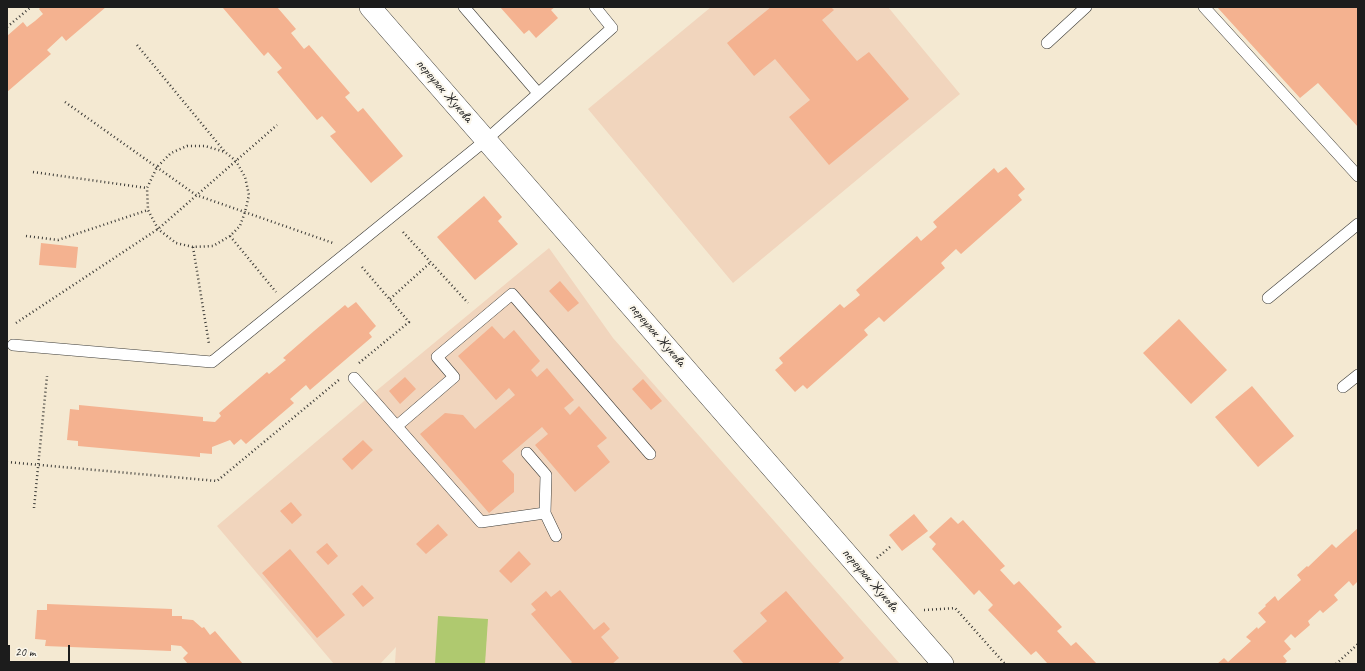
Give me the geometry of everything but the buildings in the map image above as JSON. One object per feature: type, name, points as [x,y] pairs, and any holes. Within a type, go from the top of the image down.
[{"type":"street","name":"переулок Жукова","points":[[370,7],[943,664]]},
{"type":"lane","points":[[464,7],[538,93]]},
{"type":"lane","points":[[13,346],[212,362],[486,140],[612,28],[595,7]]},
{"type":"lane","points":[[1047,43],[1086,7]]},
{"type":"lane","points":[[1204,7],[1358,176]]},
{"type":"lane","points":[[1268,298],[1358,224]]},
{"type":"lane","points":[[397,426],[454,377],[437,357],[512,294],[650,454]]},
{"type":"lane","points":[[1343,388],[1358,375]]},
{"type":"lane","points":[[354,378],[481,522],[545,513]]},
{"type":"lane","points":[[526,453],[546,475],[545,513],[556,536]]},
{"type":"path","points":[[7,27],[30,7]]},
{"type":"path","points":[[137,45],[225,152],[236,161],[245,177],[249,195],[240,226],[230,236],[213,246],[193,247],[176,243],[158,229],[148,210],[147,188],[157,167],[171,153],[187,146],[204,146],[225,152]]},
{"type":"path","points":[[65,102],[196,195],[350,250]]},
{"type":"path","points":[[16,323],[158,229],[277,125]]},
{"type":"path","points":[[33,172],[147,188]]},
{"type":"path","points":[[26,236],[58,240],[148,210]]},
{"type":"path","points":[[403,232],[468,303]]},
{"type":"path","points":[[230,236],[285,302]]},
{"type":"path","points":[[193,247],[212,362]]},
{"type":"path","points":[[390,299],[431,262]]},
{"type":"path","points":[[355,366],[409,322],[362,267]]},
{"type":"path","points":[[34,508],[47,376]]},
{"type":"path","points":[[7,462],[217,481],[343,376]]},
{"type":"path","points":[[875,560],[890,547]]},
{"type":"path","points":[[920,611],[955,608],[1005,664]]},
{"type":"path","points":[[1336,664],[1358,644]]},
{"type":"shaded area","points":[[711,7],[888,7],[960,94],[733,283],[588,109]]},
{"type":"shaded area","points":[[549,248],[613,338],[900,664],[395,664],[396,647],[380,664],[334,664],[217,526],[370,396]]},
{"type":"green space","points":[[438,616],[488,619],[485,664],[435,664]]}]
